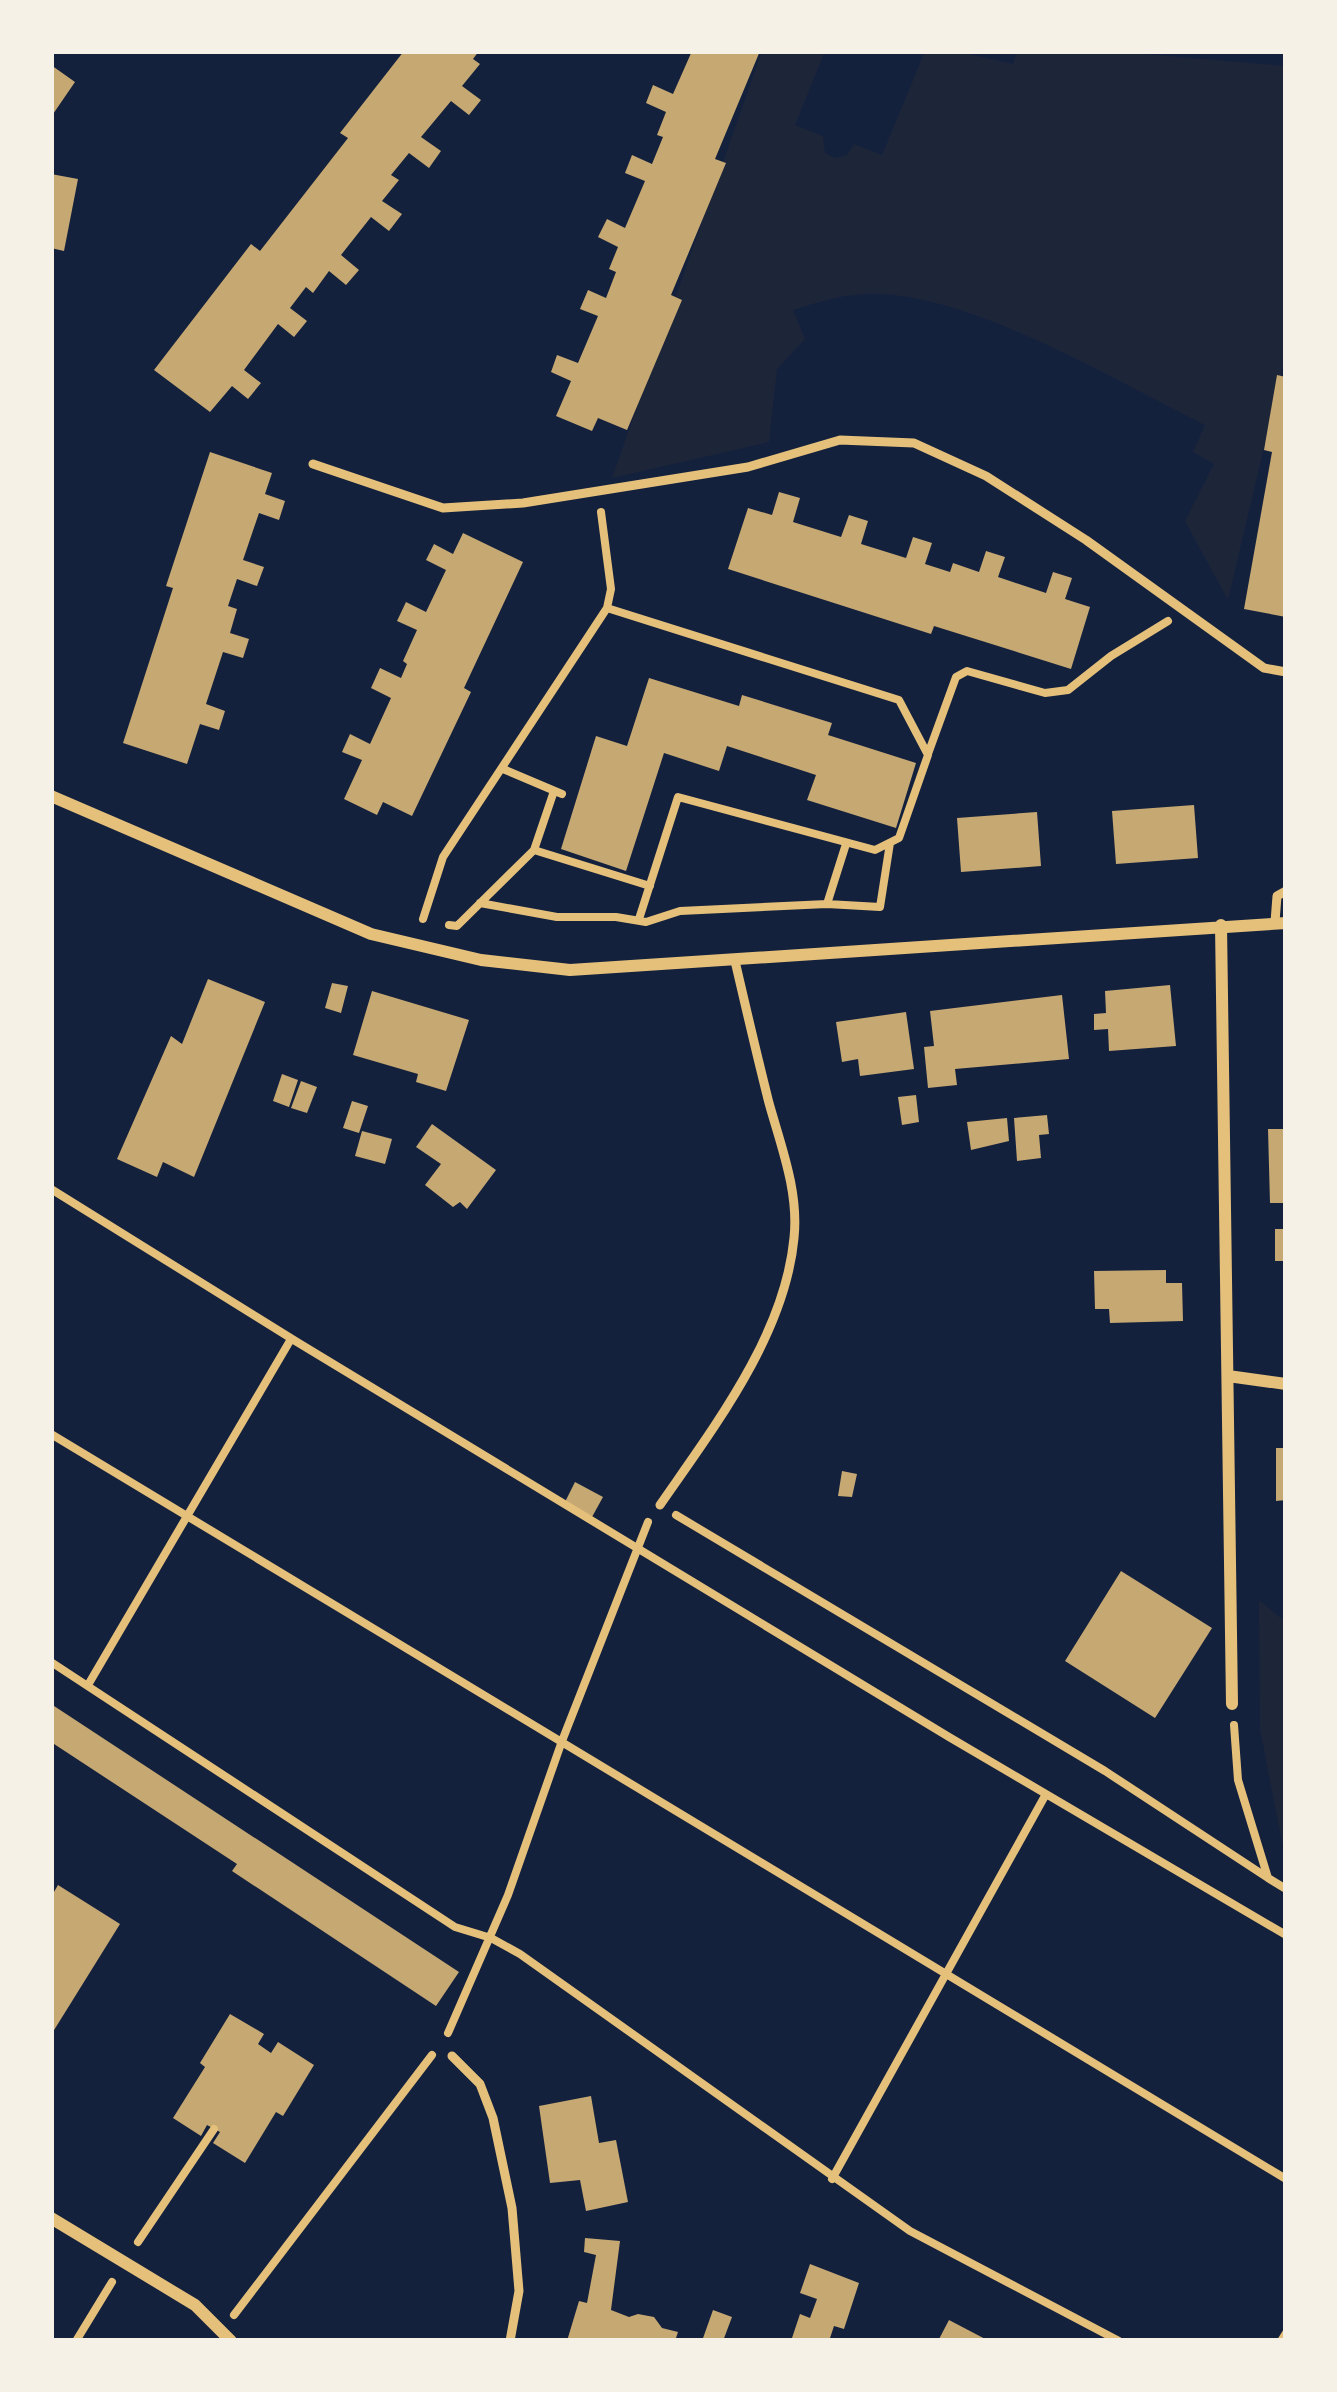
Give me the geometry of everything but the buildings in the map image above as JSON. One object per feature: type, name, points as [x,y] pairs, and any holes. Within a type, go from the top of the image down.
[{"type":"street","points":[[51,796],[371,934],[481,960],[570,970],[1281,922]]},
{"type":"street","points":[[1221,925],[1232,1704]]},
{"type":"street","points":[[1228,1376],[1286,1384]]},
{"type":"street","points":[[51,2218],[195,2305],[227,2336]]},
{"type":"lane","points":[[313,464],[443,508],[599,492],[748,467],[840,440],[914,443],[986,476],[1086,540],[1264,668],[1286,672]]},
{"type":"lane","points":[[1281,922],[1277,896],[1286,891]]},
{"type":"lane","points":[[660,1505],[722,1417],[756,1358],[784,1282],[794,1237],[792,1191],[734,961]]},
{"type":"lane","points":[[452,2056],[480,2084],[493,2118],[512,2208],[518,2290],[510,2341]]},
{"type":"path","points":[[423,919],[443,857],[608,608],[611,590],[599,492]]},
{"type":"path","points":[[608,608],[899,700],[928,755]]},
{"type":"path","points":[[639,920],[677,797],[875,850],[899,838],[956,677],[967,670],[1045,693],[1068,690],[1183,610]]},
{"type":"path","points":[[404,914],[457,926],[534,850],[558,792],[503,770]]},
{"type":"path","points":[[480,903],[556,917],[639,920],[666,919],[680,911],[827,904],[880,907],[890,843]]},
{"type":"path","points":[[827,904],[846,844]]},
{"type":"path","points":[[534,850],[650,886]]},
{"type":"path","points":[[51,1189],[291,1339],[1286,1935]]},
{"type":"path","points":[[88,1685],[291,1339]]},
{"type":"path","points":[[51,1435],[1286,2179]]},
{"type":"path","points":[[227,2336],[450,2030],[491,1938],[648,1522],[660,1505],[1106,1771],[1286,1889]]},
{"type":"path","points":[[51,1662],[454,1927],[491,1938],[609,2014],[910,2231],[1120,2341]]},
{"type":"path","points":[[1232,1704],[1238,1780],[1268,1878]]},
{"type":"path","points":[[832,2179],[1046,1794]]},
{"type":"path","points":[[125,2263],[214,2128]]},
{"type":"path","points":[[76,2341],[112,2282]]},
{"type":"path","points":[[1280,2341],[1286,2333]]},
{"type":"shaded area","points":[[762,51],[825,51],[795,125],[823,136],[825,153],[835,158],[847,155],[854,144],[882,155],[925,51],[955,51],[1013,64],[1017,51],[1108,51],[1286,66],[1286,354],[1228,600],[1185,521],[1214,464],[1193,452],[1205,425],[1043,343],[913,298],[853,295],[793,310],[805,339],[777,369],[769,442],[612,478]]},
{"type":"shaded area","points":[[1259,1600],[1286,1622],[1286,1863],[1260,1729]]}]
